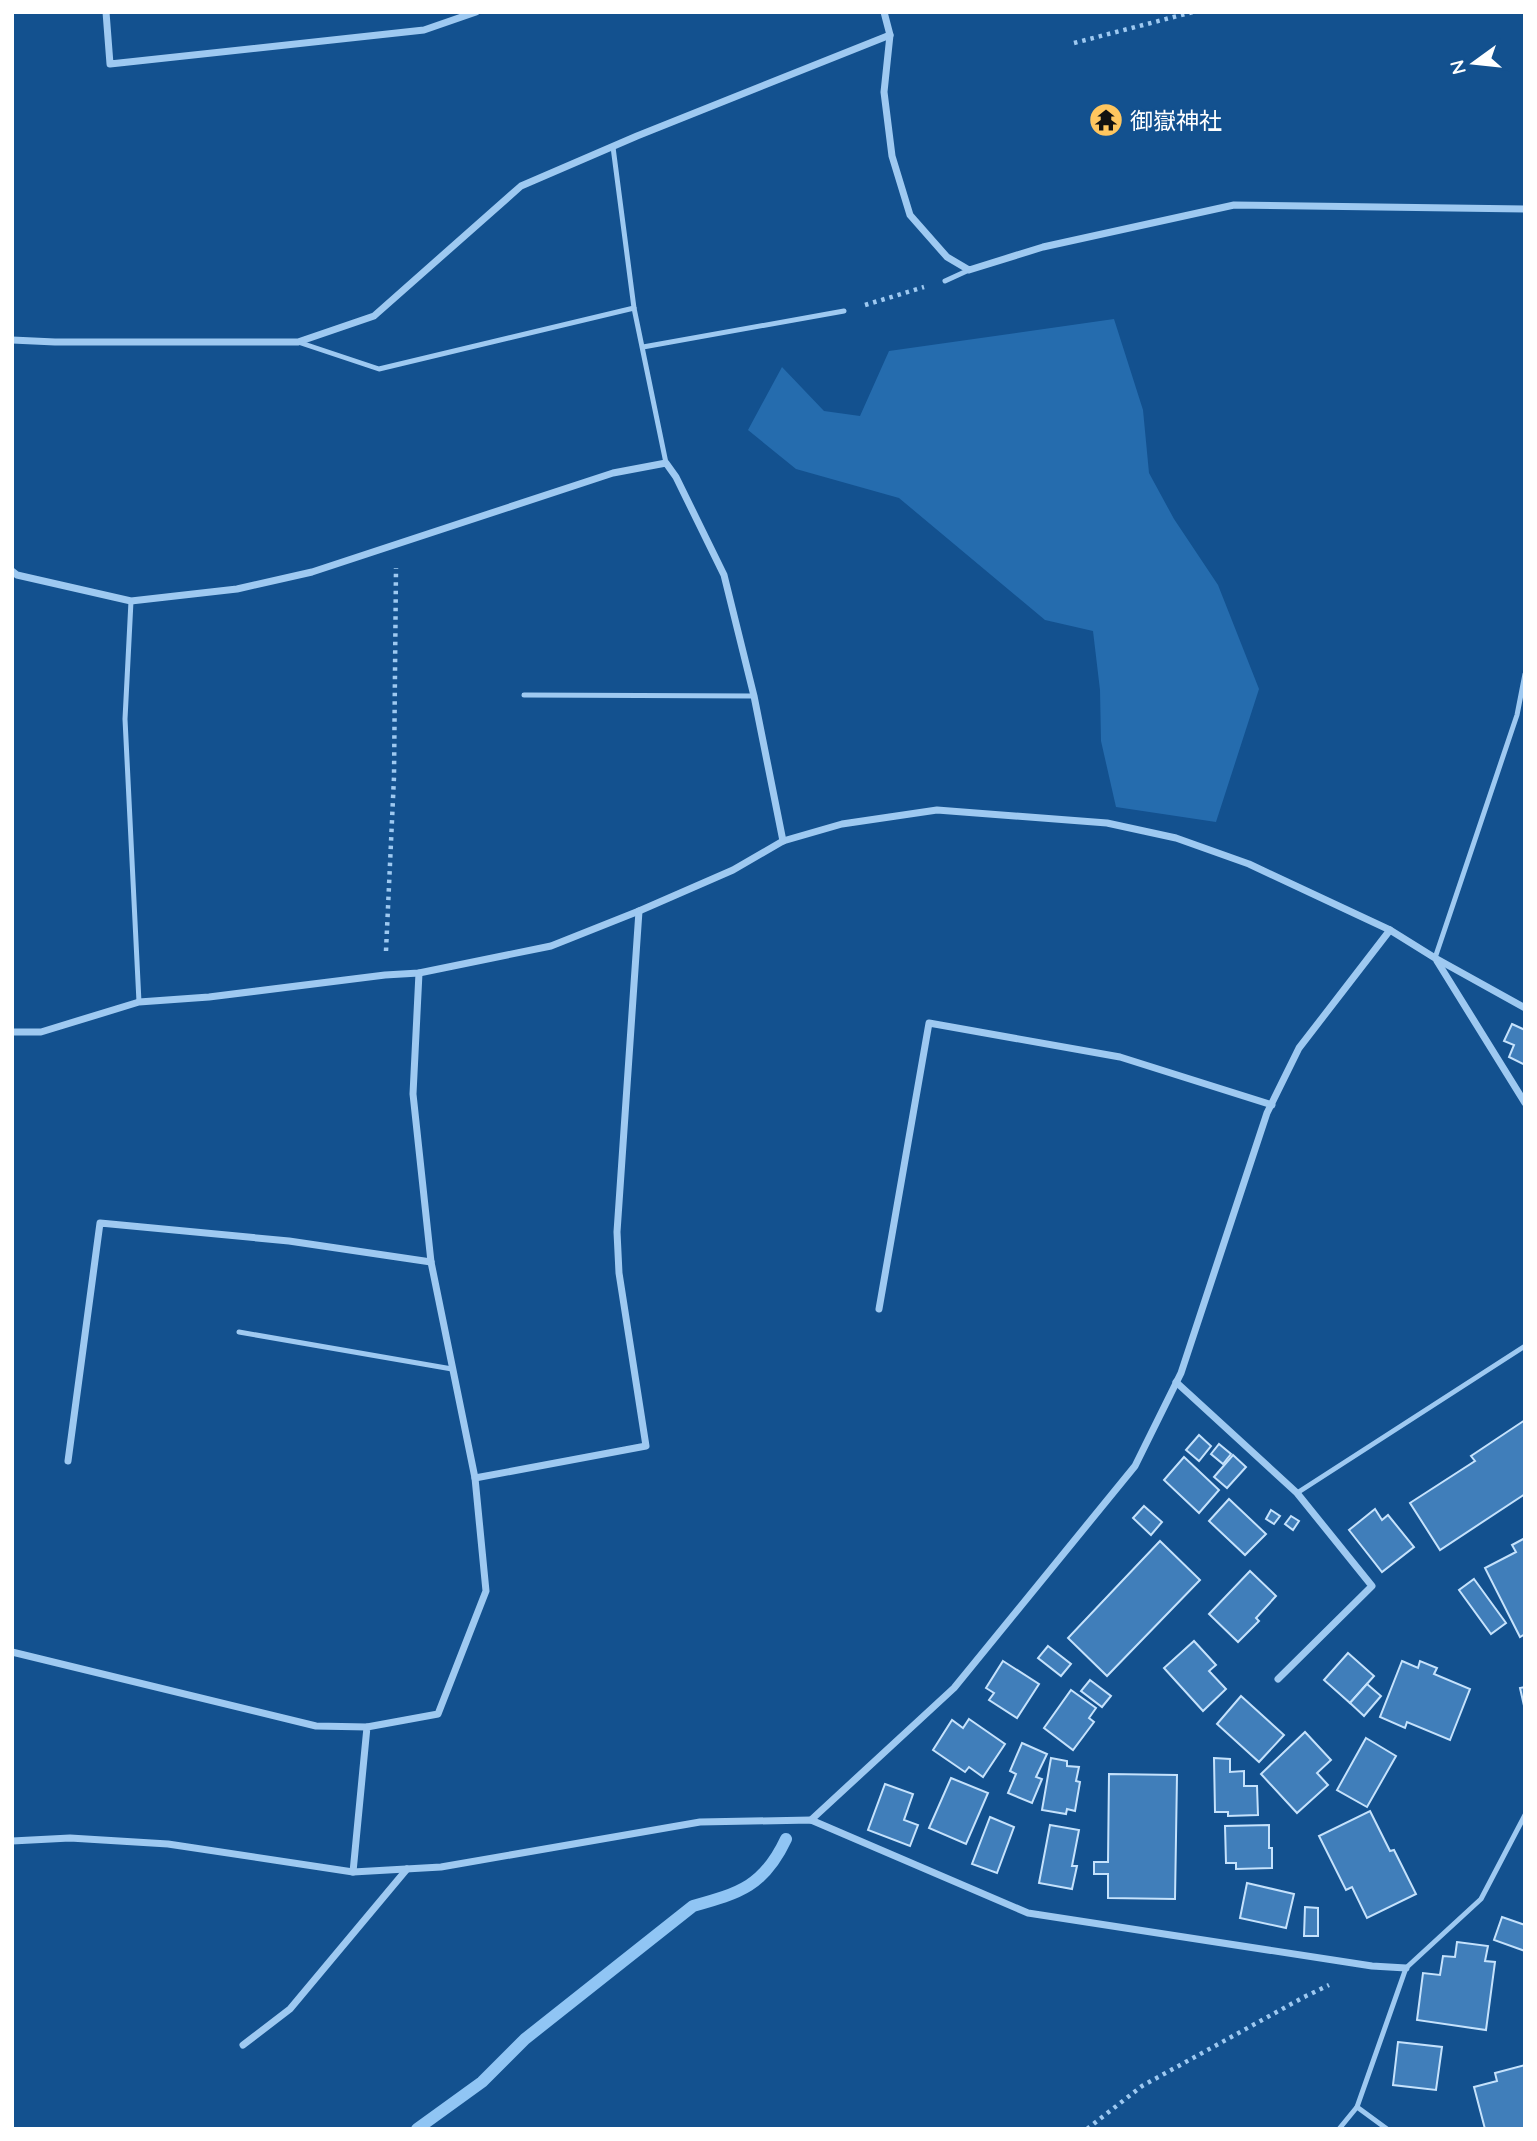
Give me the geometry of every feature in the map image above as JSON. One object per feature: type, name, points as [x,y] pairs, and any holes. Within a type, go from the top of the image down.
[{"type":"street","points":[[106,12],[110,64],[424,30],[476,12]]},
{"type":"street","points":[[884,12],[890,35],[884,92],[892,156],[910,215],[947,257],[969,270],[1043,247],[1234,205],[1525,209]]},
{"type":"street","points":[[12,340],[298,342],[374,316],[521,186],[890,35]]},
{"type":"street","points":[[12,571],[17,575],[131,601],[237,589],[312,572],[613,474],[666,463],[676,477],[724,575],[754,696],[783,841]]},
{"type":"street","points":[[12,1032],[41,1032],[139,1002],[209,997],[419,973],[551,946],[733,870],[783,841],[842,824],[937,810],[1107,824],[1176,838],[1249,864],[1390,930],[1525,1008]]},
{"type":"street","points":[[475,1478],[646,1446],[619,1273],[617,1232],[639,911]]},
{"type":"street","points":[[811,1820],[954,1688],[1135,1466],[1176,1382],[1267,1113],[1299,1048],[1390,930]]},
{"type":"street","points":[[1435,958],[1525,1103]]},
{"type":"street","points":[[12,1652],[316,1726],[367,1727],[438,1714],[486,1591],[475,1478],[431,1262],[412,1094],[419,973]]},
{"type":"street","points":[[879,1309],[929,1023],[1120,1057],[1272,1105]]},
{"type":"street","points":[[68,1461],[100,1223],[289,1241],[431,1262]]},
{"type":"street","points":[[1176,1382],[1297,1493],[1372,1586],[1278,1679]]},
{"type":"street","points":[[353,1871],[367,1727]]},
{"type":"street","points":[[12,1840],[71,1838],[168,1844],[353,1871],[441,1867],[700,1822],[811,1820],[1028,1913],[1371,1966],[1406,1968]]},
{"type":"street","points":[[243,2045],[290,2009],[407,1869]]},
{"type":"lane","points":[[612,147],[634,308],[666,463]]},
{"type":"lane","points":[[945,281],[969,270]]},
{"type":"lane","points":[[298,342],[379,369],[634,308]]},
{"type":"lane","points":[[643,347],[845,312]]},
{"type":"lane","points":[[131,601],[125,719],[139,1002]]},
{"type":"lane","points":[[1435,958],[1517,715],[1525,674]]},
{"type":"lane","points":[[524,695],[754,696]]},
{"type":"lane","points":[[239,1332],[452,1369]]},
{"type":"lane","points":[[1297,1493],[1525,1346]]},
{"type":"lane","points":[[1339,2129],[1357,2107],[1406,1968],[1481,1899],[1525,1815]]},
{"type":"lane","points":[[1357,2107],[1387,2129]]},
{"type":"path","points":[[1074,43],[1194,12]]},
{"type":"path","points":[[845,312],[945,281]]},
{"type":"path","points":[[385,975],[394,777],[397,546]]},
{"type":"path","points":[[1087,2129],[1142,2086],[1304,1997],[1371,1966]]},
{"type":"shaded area","points":[[1114,319],[1143,410],[1149,473],[1174,519],[1218,585],[1259,689],[1216,822],[1116,807],[1101,741],[1100,690],[1093,631],[1045,620],[899,498],[796,469],[748,430],[782,367],[824,411],[860,416],[889,351]]},
{"type":"building","points":[[1512,1024],[1525,1030],[1525,1065],[1509,1057],[1514,1045],[1504,1041]]},
{"type":"building","points":[[1525,1420],[1525,1494],[1440,1550],[1410,1503],[1475,1461],[1471,1456]]},
{"type":"building","points":[[1199,1435],[1211,1446],[1199,1461],[1186,1450]]},
{"type":"building","points":[[1219,1444],[1231,1454],[1223,1464],[1211,1454]]},
{"type":"building","points":[[1233,1455],[1246,1467],[1227,1488],[1214,1477]]},
{"type":"building","points":[[1184,1457],[1219,1490],[1199,1513],[1164,1480]]},
{"type":"building","points":[[1229,1499],[1266,1534],[1245,1555],[1209,1521]]},
{"type":"building","points":[[1144,1506],[1162,1522],[1151,1535],[1133,1518]]},
{"type":"building","points":[[1375,1509],[1382,1520],[1388,1515],[1414,1547],[1382,1572],[1349,1530]]},
{"type":"building","points":[[1271,1510],[1280,1516],[1274,1524],[1266,1519]]},
{"type":"building","points":[[1291,1516],[1299,1521],[1293,1530],[1285,1524]]},
{"type":"building","points":[[1525,1538],[1525,1634],[1520,1637],[1485,1568],[1516,1552],[1512,1545]]},
{"type":"building","points":[[1160,1541],[1200,1580],[1107,1676],[1068,1638]]},
{"type":"building","points":[[1250,1571],[1276,1596],[1256,1618],[1259,1621],[1238,1642],[1209,1614]]},
{"type":"building","points":[[1474,1579],[1506,1623],[1491,1634],[1459,1590]]},
{"type":"building","points":[[1194,1641],[1216,1665],[1209,1671],[1226,1689],[1203,1711],[1164,1668]]},
{"type":"building","points":[[1048,1646],[1071,1664],[1061,1676],[1038,1658]]},
{"type":"building","points":[[1348,1653],[1374,1676],[1350,1703],[1324,1680]]},
{"type":"building","points":[[1003,1661],[1039,1684],[1017,1718],[989,1700],[994,1693],[986,1688]]},
{"type":"building","points":[[1402,1661],[1418,1668],[1420,1661],[1437,1668],[1434,1674],[1470,1689],[1450,1740],[1407,1722],[1405,1728],[1380,1717]]},
{"type":"building","points":[[1090,1680],[1111,1696],[1102,1707],[1081,1691]]},
{"type":"building","points":[[1367,1684],[1381,1696],[1364,1716],[1350,1703]]},
{"type":"building","points":[[1525,1687],[1525,1710],[1520,1688]]},
{"type":"building","points":[[1071,1690],[1096,1708],[1089,1718],[1094,1722],[1073,1750],[1044,1728]]},
{"type":"building","points":[[1241,1696],[1284,1735],[1259,1762],[1217,1724]]},
{"type":"building","points":[[969,1719],[1005,1744],[983,1777],[969,1767],[965,1772],[933,1750],[952,1720],[963,1728]]},
{"type":"building","points":[[1305,1732],[1331,1760],[1317,1773],[1328,1785],[1297,1813],[1261,1774]]},
{"type":"building","points":[[1366,1738],[1396,1756],[1367,1807],[1337,1790]]},
{"type":"building","points":[[1022,1743],[1047,1754],[1036,1777],[1042,1779],[1032,1803],[1008,1793],[1016,1774],[1010,1771]]},
{"type":"building","points":[[1051,1758],[1067,1761],[1067,1766],[1079,1767],[1076,1781],[1080,1782],[1075,1811],[1067,1809],[1066,1814],[1042,1810]]},
{"type":"building","points":[[1214,1758],[1230,1759],[1230,1772],[1244,1771],[1244,1786],[1257,1786],[1258,1815],[1228,1816],[1228,1812],[1215,1812]]},
{"type":"building","points":[[1109,1774],[1177,1775],[1175,1899],[1108,1898],[1108,1874],[1094,1874],[1094,1862],[1108,1862]]},
{"type":"building","points":[[951,1778],[988,1793],[966,1844],[929,1828]]},
{"type":"building","points":[[885,1784],[913,1794],[904,1820],[918,1825],[910,1846],[868,1830]]},
{"type":"building","points":[[1370,1811],[1416,1894],[1367,1918],[1352,1887],[1346,1890],[1319,1836]]},
{"type":"building","points":[[990,1817],[1014,1827],[997,1873],[972,1864]]},
{"type":"building","points":[[1050,1825],[1079,1830],[1072,1866],[1077,1866],[1072,1889],[1039,1883]]},
{"type":"building","points":[[1269,1825],[1272,1868],[1236,1869],[1236,1863],[1226,1863],[1225,1826]]},
{"type":"building","points":[[1247,1883],[1294,1894],[1286,1928],[1240,1918]]},
{"type":"building","points":[[1305,1907],[1318,1908],[1318,1936],[1304,1936]]},
{"type":"building","points":[[1502,1917],[1525,1925],[1525,1951],[1494,1940]]},
{"type":"building","points":[[1457,1942],[1488,1946],[1485,1961],[1495,1962],[1486,2030],[1417,2020],[1423,1973],[1440,1975],[1443,1956],[1455,1957]]},
{"type":"building","points":[[1398,2042],[1442,2047],[1436,2090],[1393,2085]]},
{"type":"building","points":[[1525,2065],[1525,2129],[1485,2129],[1474,2087],[1497,2081],[1495,2073]]},
{"type":"waterway","points":[[417,2129],[482,2082],[525,2039],[693,1906],[724,1897],[749,1885],[769,1867],[786,1839]]},
{"type":"place","name":"御嶽神社","points":[[1106,120]]}]
